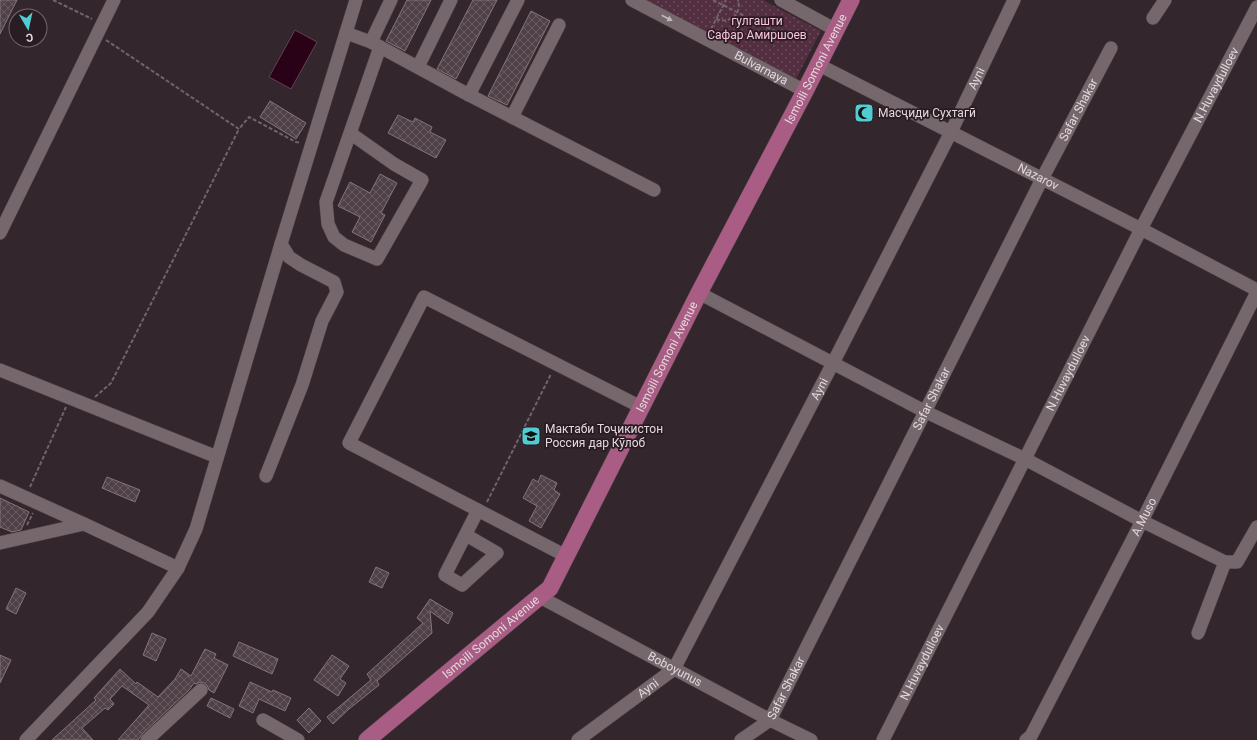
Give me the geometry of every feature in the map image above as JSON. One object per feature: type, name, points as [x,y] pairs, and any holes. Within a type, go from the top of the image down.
[{"type":"main road","name":"Ismoili Somoni Avenue","points":[[367,740],[550,588],[699,293],[851,0]]},
{"type":"street","points":[[0,233],[114,0]]},
{"type":"street","points":[[26,740],[148,612],[178,568],[196,529],[356,0]]},
{"type":"street","points":[[350,133],[394,164],[422,180],[377,259],[344,245],[334,237],[328,224],[326,202],[350,133],[375,44],[391,0]]},
{"type":"street","points":[[418,67],[451,0]]},
{"type":"street","points":[[469,95],[518,0]]},
{"type":"street","name":"Bulvarnaya","points":[[632,0],[805,91]]},
{"type":"street","points":[[781,0],[836,30]]},
{"type":"street","name":"Ayni","points":[[578,740],[674,669],[834,363],[951,132],[1014,0]]},
{"type":"street","points":[[1153,18],[1165,0]]},
{"type":"street","name":"N.Huvaydulloev","points":[[883,740],[1141,229],[1257,8]]},
{"type":"street","points":[[512,117],[559,25]]},
{"type":"street","points":[[346,33],[375,44],[469,95],[654,190]]},
{"type":"street","name":"Safar Shakar","points":[[741,740],[770,720],[1042,179],[1112,48]]},
{"type":"street","name":"Nazarov","points":[[819,64],[1141,229],[1257,291]]},
{"type":"street","points":[[266,476],[302,385],[322,321],[337,292],[334,282],[301,266],[289,257],[281,244]]},
{"type":"street","name":"A.Muso","points":[[1026,740],[1031,736],[1142,521],[1257,291]]},
{"type":"street","points":[[699,293],[926,412],[1025,459],[1142,521],[1225,562],[1237,562],[1257,527]]},
{"type":"street","points":[[566,556],[349,443],[424,297],[641,407]]},
{"type":"street","points":[[0,370],[217,457]]},
{"type":"street","points":[[0,486],[178,568]]},
{"type":"street","points":[[466,535],[480,511]]},
{"type":"street","points":[[0,543],[84,524]]},
{"type":"street","points":[[1198,633],[1225,562]]},
{"type":"street","name":"Boboyunus","points":[[540,597],[770,720],[811,740]]},
{"type":"street","points":[[147,740],[200,690]]},
{"type":"street","points":[[263,720],[298,740]]},
{"type":"path","points":[[53,0],[100,29],[239,129]]},
{"type":"path","points":[[713,0],[788,38]]},
{"type":"path","points":[[706,39],[726,0]]},
{"type":"path","points":[[716,19],[726,21],[730,20],[738,13],[738,0]]},
{"type":"path","points":[[87,404],[111,383],[239,129],[249,117],[296,142],[311,146]]},
{"type":"path","points":[[480,511],[556,364]]},
{"type":"path","points":[[26,498],[70,398]]},
{"type":"path","points":[[22,538],[38,503]]},
{"type":"green space","name":"гулгашти Сафар Амиршоев","points":[[645,0],[763,0],[821,31],[796,79]]},
{"type":"shaded area","points":[[295,30],[317,42],[291,89],[269,77]]},
{"type":"building","points":[[0,0],[17,0],[13,8],[8,8],[8,18],[0,34]]},
{"type":"building","points":[[407,0],[431,0],[405,51],[386,41]]},
{"type":"building","points":[[473,0],[497,0],[456,79],[437,69]]},
{"type":"building","points":[[531,11],[550,21],[507,105],[488,96]]},
{"type":"building","points":[[270,101],[306,123],[296,139],[260,117]]},
{"type":"building","points":[[398,115],[413,122],[415,118],[432,127],[430,132],[446,140],[436,158],[388,133]]},
{"type":"building","points":[[380,174],[397,183],[381,213],[385,215],[371,242],[352,232],[360,217],[338,206],[350,182],[370,193]]},
{"type":"building","points":[[541,475],[557,483],[554,490],[560,494],[541,528],[529,521],[537,506],[523,498],[533,479],[538,482]]},
{"type":"building","points":[[107,477],[140,490],[135,502],[102,488]]},
{"type":"building","points":[[0,498],[29,512],[21,530],[12,532],[0,527]]},
{"type":"building","points":[[376,567],[389,573],[382,588],[369,582]]},
{"type":"building","points":[[16,588],[26,593],[16,614],[6,609]]},
{"type":"building","points":[[430,599],[453,613],[448,624],[430,611],[432,633],[377,681],[379,685],[333,724],[327,717],[371,680],[367,674],[423,623],[417,618]]},
{"type":"building","points":[[152,633],[166,639],[156,661],[143,655]]},
{"type":"building","points":[[239,642],[278,659],[272,674],[233,656]]},
{"type":"building","points":[[205,649],[216,654],[214,658],[228,665],[214,693],[209,690],[207,685],[204,683],[194,683],[189,690],[142,734],[138,740],[118,740],[149,705],[122,686],[110,699],[114,704],[108,710],[105,708],[82,728],[93,740],[52,740],[96,700],[94,698],[120,669],[136,684],[137,682],[158,697],[175,679],[181,669],[191,676]]},
{"type":"building","points":[[0,655],[11,660],[0,683]]},
{"type":"building","points":[[332,655],[349,666],[340,679],[346,683],[338,696],[314,680]]},
{"type":"building","points":[[250,682],[272,692],[273,690],[291,698],[285,711],[259,699],[253,713],[239,706]]},
{"type":"building","points":[[211,698],[234,709],[230,718],[207,706]]},
{"type":"building","points":[[309,708],[321,721],[309,733],[297,720]]},
{"type":"place","name":"Масҷиди Сухтагӣ","points":[[864,113]]},
{"type":"place","name":"Мактаби Тоҷикистон Россия дар Кӯлоб","points":[[531,436]]}]
